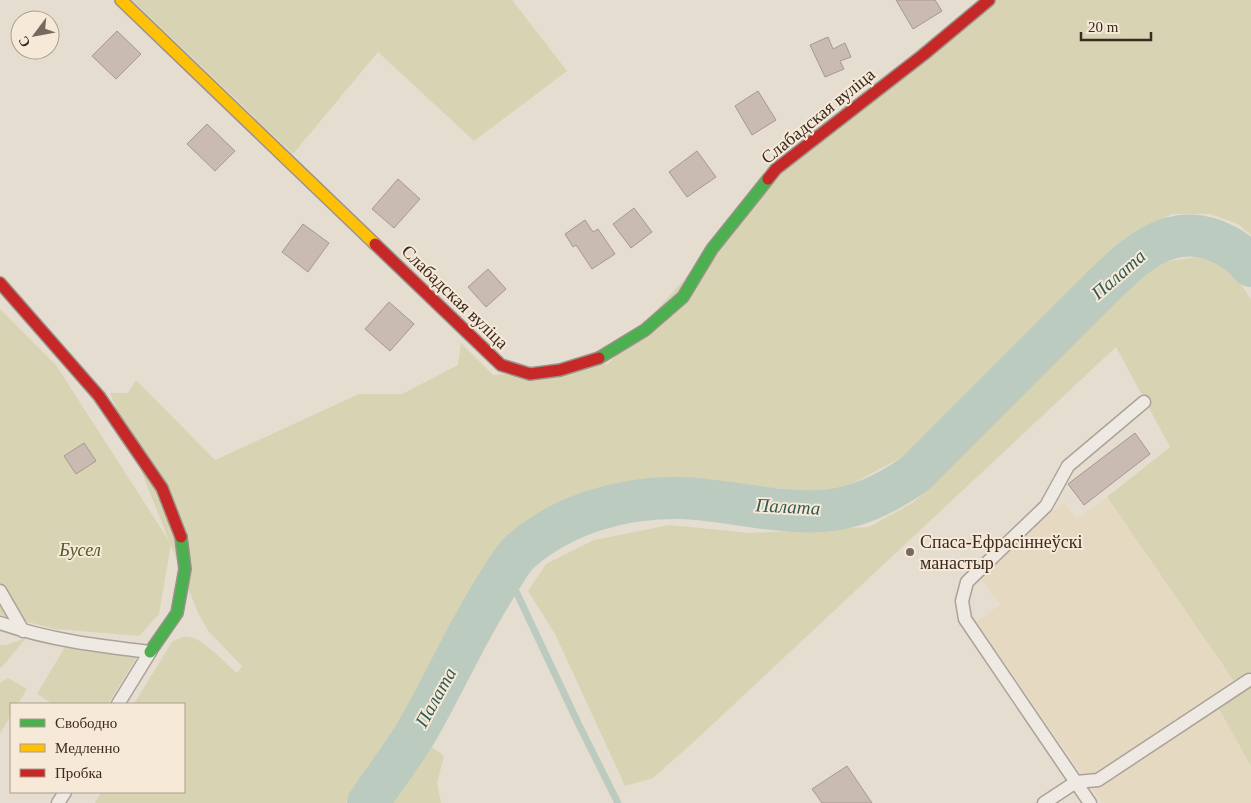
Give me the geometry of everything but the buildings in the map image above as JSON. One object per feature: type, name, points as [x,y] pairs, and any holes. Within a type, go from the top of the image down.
[{"type":"street","name":"Слабадская вуліца","points":[[121,0],[501,365],[530,374],[560,370],[604,356],[646,330],[682,296],[712,249],[776,169],[923,55],[989,0]]},
{"type":"street","points":[[0,283],[99,396],[162,488],[182,534],[185,569],[178,613],[150,652]]},
{"type":"lane","points":[[1090,803],[965,619],[962,601],[967,582],[1046,506],[1068,466],[1144,402]]},
{"type":"lane","points":[[0,591],[24,631]]},
{"type":"lane","points":[[0,623],[24,631],[83,644],[150,652],[119,703]]},
{"type":"lane","points":[[1044,803],[1076,782],[1098,780],[1249,680]]},
{"type":"shaded area","points":[[1107,497],[1242,694],[1219,709],[1251,766],[1251,803],[1102,803],[976,622],[1000,605],[981,579],[1042,519],[1065,503],[1076,519]]},
{"type":"green space","points":[[132,0],[512,0],[567,71],[474,141],[378,52],[293,154]]},
{"type":"green space","points":[[981,0],[1251,0],[1251,235],[1238,224],[1210,214],[1172,214],[1140,230],[1085,286],[906,455],[846,487],[820,492],[681,477],[611,485],[579,496],[548,511],[502,548],[471,599],[437,669],[346,803],[95,803],[100,793],[185,793],[185,703],[135,703],[172,642],[185,637],[196,639],[202,642],[237,673],[242,666],[209,632],[198,613],[110,393],[128,393],[136,380],[215,460],[359,394],[402,394],[458,365],[461,343],[493,375],[608,364],[780,173]]},
{"type":"green space","points":[[1204,256],[1233,272],[1251,299],[1251,766],[1219,709],[1242,693],[1107,497],[1170,447],[1116,347],[697,739],[653,778],[625,786],[555,634],[528,591],[546,564],[594,540],[669,525],[751,533],[869,527],[914,502],[1129,284],[1168,261]]},
{"type":"green space","name":"Бусел","points":[[0,309],[56,365],[171,544],[159,614],[139,636],[55,629],[0,615]]},
{"type":"green space","points":[[26,638],[0,668],[0,645],[6,645]]},
{"type":"green space","points":[[65,647],[82,651],[137,657],[109,703],[51,703],[37,694]]},
{"type":"green space","points":[[8,678],[27,689],[19,703],[10,703],[10,717],[0,734],[0,683]]},
{"type":"green space","points":[[428,744],[444,756],[437,783],[441,803],[387,803]]},
{"type":"waterway","name":"Палата","points":[[368,803],[417,731],[484,605],[510,564],[521,551],[556,527],[595,510],[658,498],[697,499],[804,511],[835,510],[872,499],[916,473],[1102,287],[1139,254],[1152,246],[1166,239],[1181,236],[1197,236],[1214,240],[1230,248],[1244,258],[1251,266]]},
{"type":"waterway","points":[[506,570],[618,803]]},
{"type":"traffic: fast","points":[[599,358],[645,330],[683,297],[712,249],[768,179]]},
{"type":"traffic: fast","points":[[150,652],[177,613],[185,569],[181,537]]},
{"type":"traffic: slow","points":[[121,0],[375,244]]},
{"type":"traffic: jam","points":[[768,179],[776,169],[923,55],[989,0]]},
{"type":"traffic: jam","points":[[375,244],[501,365],[530,374],[560,370],[599,358]]},
{"type":"traffic: jam","points":[[0,283],[99,396],[162,488],[181,537]]},
{"type":"place","name":"Спаса-Ефрасіннеўскі манастыр","points":[[910,552]]}]
